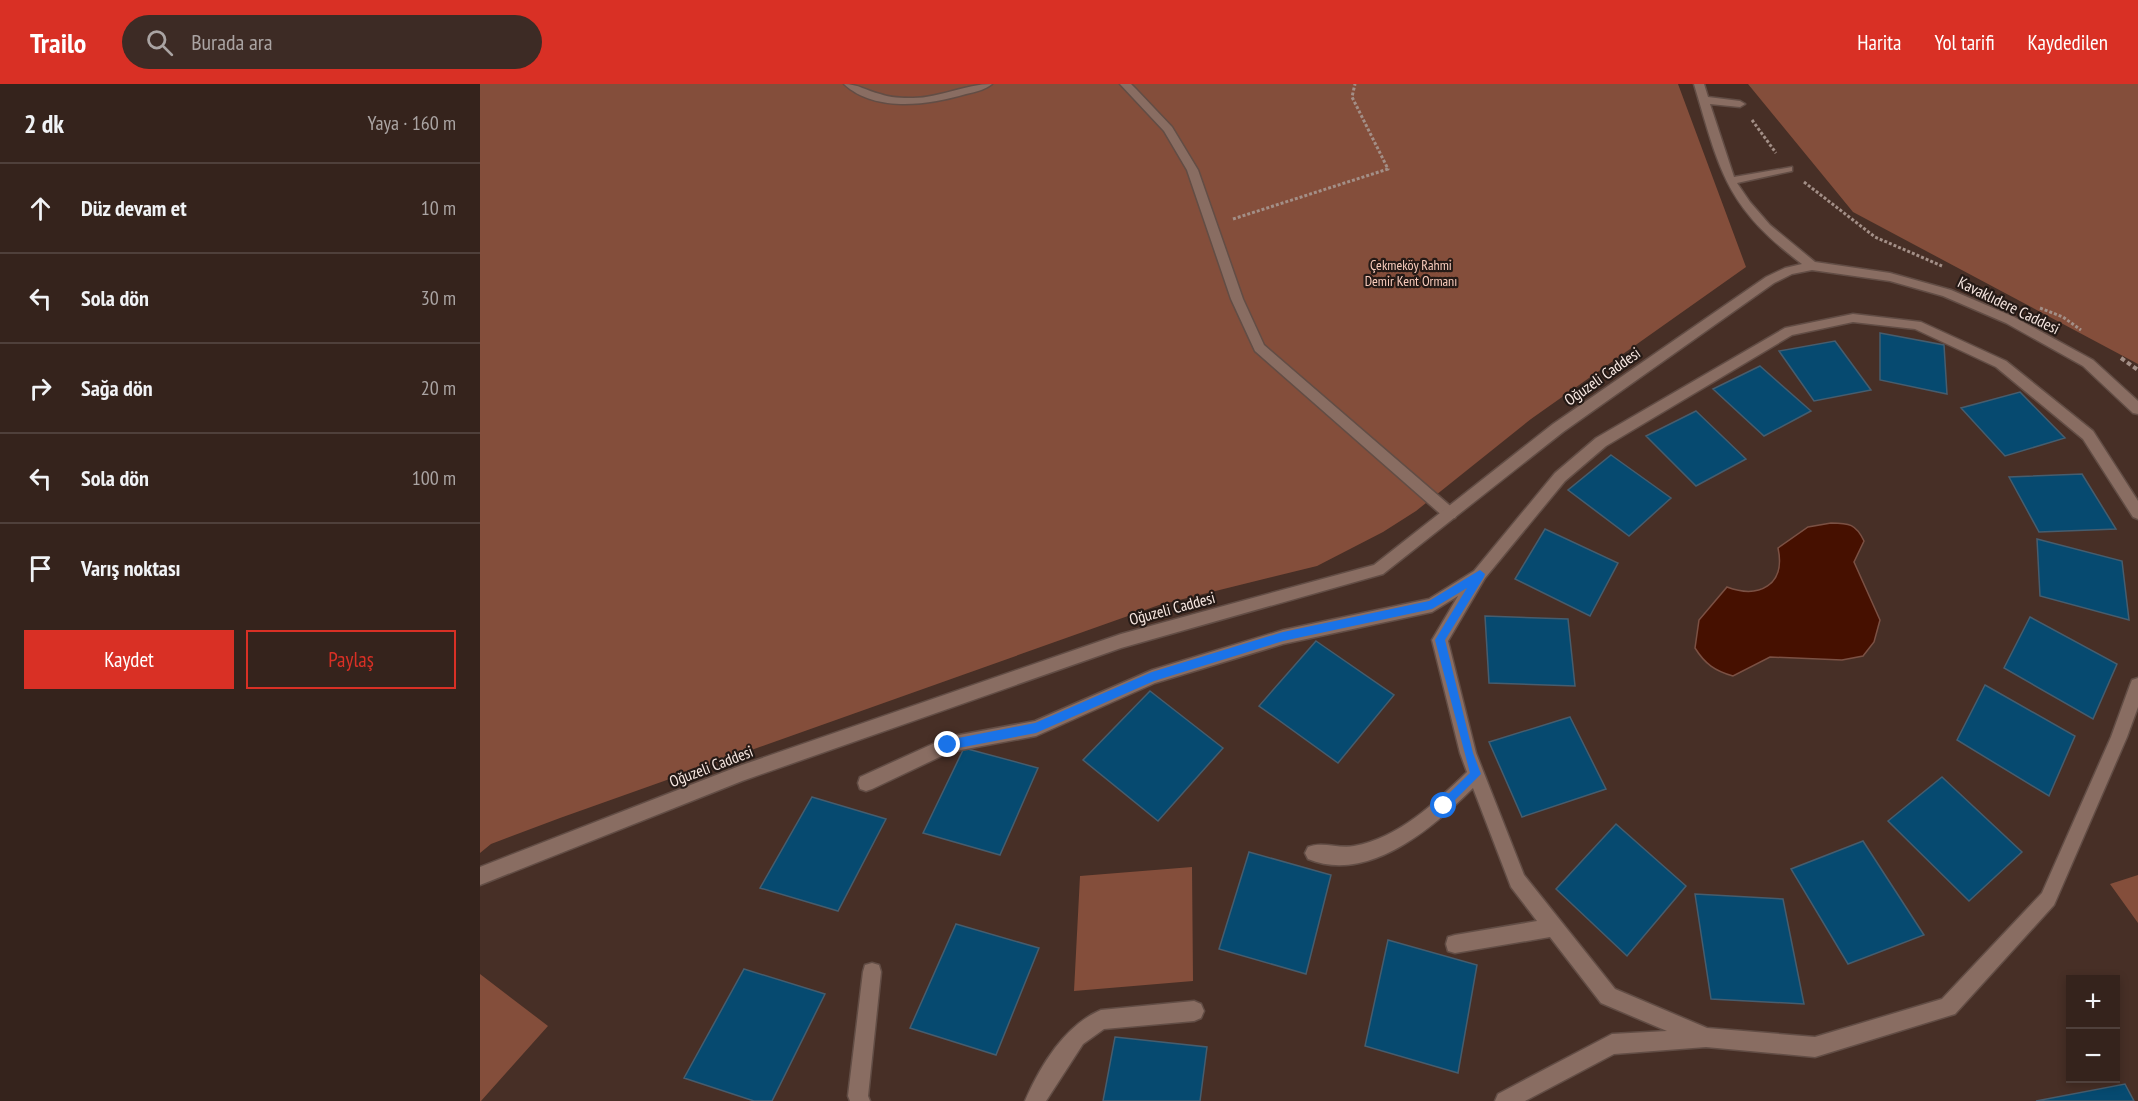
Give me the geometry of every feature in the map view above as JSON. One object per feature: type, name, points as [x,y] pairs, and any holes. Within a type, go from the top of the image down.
[{"type":"street","points":[[849,84],[873,97],[891,101],[938,98],[987,84]]},
{"type":"street","points":[[1125,84],[1144,102],[1179,145],[1202,192],[1243,319],[1259,348],[1450,513]]},
{"type":"street","points":[[1699,84],[1730,181],[1758,220],[1785,246],[1812,266]]},
{"type":"street","points":[[1704,100],[1740,104]]},
{"type":"street","points":[[1730,181],[1788,169]]},
{"type":"street","name":"Kavaklıdere Caddesi","points":[[1812,266],[1890,277],[1947,293],[2010,320],[2088,363],[2138,409]]},
{"type":"street","name":"Oğuzeli Caddesi","points":[[480,876],[742,773],[1121,641],[1378,570],[1558,428],[1770,280],[1789,271],[1812,266]]},
{"type":"street","points":[[1707,1038],[1608,996],[1516,881],[1468,753],[1440,640],[1480,574],[1560,477],[1601,442],[1789,331],[1853,318],[1917,325],[2001,364],[2088,435],[2138,512]]},
{"type":"street","points":[[866,783],[948,745],[1036,728],[1152,676],[1283,637],[1432,605],[1480,574]]},
{"type":"street","points":[[1504,1101],[1612,1044],[1707,1038],[1815,1047],[1948,1007],[2048,898],[2119,737],[2138,685]]},
{"type":"street","points":[[1314,853],[1355,855],[1408,833],[1444,806],[1476,774]]},
{"type":"street","points":[[1455,944],[1553,927]]},
{"type":"street","points":[[860,1101],[858,1096],[872,972]]},
{"type":"street","points":[[1035,1101],[1044,1083],[1076,1036],[1101,1020],[1194,1011]]},
{"type":"path","points":[[1212,226],[1388,169],[1352,97],[1355,84]]},
{"type":"path","points":[[1740,104],[1788,169],[1875,237],[1943,267]]},
{"type":"path","points":[[2030,303],[2063,317],[2082,330]]},
{"type":"path","points":[[2119,357],[2138,370]]},
{"type":"green space","name":"Çekmeköy Rahmi Demir Kent Ormanı","points":[[480,84],[1678,84],[1746,267],[1531,419],[1416,511],[1383,532],[1317,566],[1159,605],[560,818],[491,844],[480,853]]},
{"type":"green space","points":[[1748,84],[2138,84],[2138,364],[1853,212]]},
{"type":"green space","points":[[1192,867],[1193,981],[1074,991],[1080,876]]},
{"type":"green space","points":[[2138,875],[2138,923],[2110,884]]},
{"type":"green space","points":[[480,974],[548,1026],[481,1101],[480,1101]]},
{"type":"shaded area","points":[[1843,523],[1855,528],[1864,541],[1854,562],[1880,620],[1874,642],[1863,656],[1842,660],[1770,657],[1733,676],[1707,663],[1695,648],[1699,620],[1727,587],[1750,591],[1768,586],[1778,571],[1778,548],[1808,527]]},
{"type":"building","points":[[1880,333],[1944,345],[1947,394],[1880,380]]},
{"type":"building","points":[[1835,341],[1871,390],[1814,401],[1779,351]]},
{"type":"building","points":[[1760,366],[1811,411],[1764,436],[1713,389]]},
{"type":"building","points":[[2020,392],[2065,438],[2005,456],[1961,408]]},
{"type":"building","points":[[1696,411],[1746,459],[1696,486],[1646,436]]},
{"type":"building","points":[[1611,455],[1671,498],[1629,536],[1568,490]]},
{"type":"building","points":[[2082,474],[2116,529],[2039,532],[2009,477]]},
{"type":"building","points":[[1545,529],[1618,563],[1590,616],[1515,579]]},
{"type":"building","points":[[2037,539],[2122,561],[2129,620],[2040,596]]},
{"type":"building","points":[[1485,616],[1568,619],[1575,686],[1489,683]]},
{"type":"building","points":[[2030,617],[2117,664],[2093,719],[2004,668]]},
{"type":"building","points":[[1316,641],[1394,695],[1338,763],[1259,706]]},
{"type":"building","points":[[1985,685],[2075,736],[2049,796],[1957,740]]},
{"type":"building","points":[[1150,691],[1223,748],[1158,821],[1083,760]]},
{"type":"building","points":[[1570,717],[1606,789],[1522,817],[1489,742]]},
{"type":"building","points":[[964,748],[1038,768],[1000,855],[923,833]]},
{"type":"building","points":[[1942,777],[2022,852],[1969,901],[1888,821]]},
{"type":"building","points":[[812,797],[886,819],[838,911],[760,888]]},
{"type":"building","points":[[1616,824],[1686,886],[1627,956],[1556,889]]},
{"type":"building","points":[[1863,841],[1924,935],[1848,964],[1791,869]]},
{"type":"building","points":[[1249,852],[1331,875],[1306,974],[1219,949]]},
{"type":"building","points":[[1695,894],[1783,899],[1804,1004],[1711,999]]},
{"type":"building","points":[[956,924],[1039,948],[996,1055],[910,1028]]},
{"type":"building","points":[[1388,940],[1477,965],[1458,1073],[1365,1046]]},
{"type":"building","points":[[744,969],[825,994],[772,1101],[754,1101],[684,1078]]},
{"type":"building","points":[[1115,1037],[1207,1047],[1200,1101],[1103,1101]]},
{"type":"building","points":[[2125,1084],[2134,1101],[2036,1101]]},
{"type":"route","points":[[948,745],[1036,728],[1152,676],[1283,637],[1432,605],[1480,574],[1440,640],[1468,753],[1476,774],[1444,806]]}]
